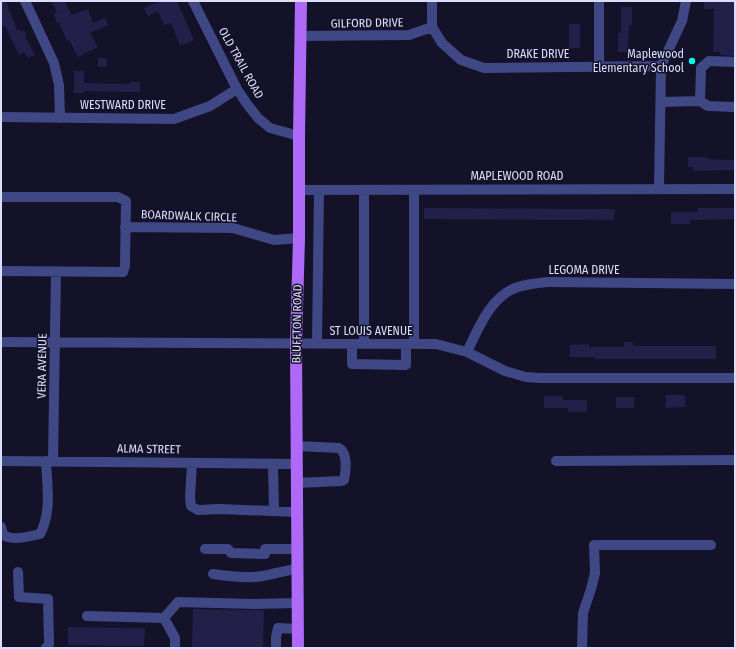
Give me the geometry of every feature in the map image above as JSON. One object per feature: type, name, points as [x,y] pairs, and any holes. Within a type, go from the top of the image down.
[{"type":"main road","name":"BLUFFTON ROAD","points":[[298,648],[296,344],[300,190],[299,136],[301,1]]},
{"type":"street","points":[[25,1],[54,63],[59,84],[60,118]]},
{"type":"street","name":"OLD TRAIL ROAD","points":[[193,1],[237,89],[258,118],[270,128],[299,136]]},
{"type":"street","points":[[432,1],[432,27]]},
{"type":"street","points":[[599,1],[599,67]]},
{"type":"street","points":[[658,189],[661,66],[682,21],[686,1]]},
{"type":"street","name":"GILFORD DRIVE","points":[[300,36],[409,35],[432,27]]},
{"type":"street","name":"DRAKE DRIVE","points":[[432,27],[442,43],[461,60],[484,68],[661,66]]},
{"type":"street","points":[[700,101],[701,68],[709,62],[735,62]]},
{"type":"street","name":"WESTWARD DRIVE","points":[[1,117],[174,119],[210,106],[237,89]]},
{"type":"street","points":[[660,102],[700,101],[708,106],[735,106]]},
{"type":"street","name":"MAPLEWOOD ROAD","points":[[300,190],[735,189]]},
{"type":"street","points":[[317,344],[319,190]]},
{"type":"street","points":[[364,190],[364,344]]},
{"type":"street","points":[[352,344],[352,364],[406,365],[410,344],[414,190]]},
{"type":"street","name":"BOARDWALK CIRCLE","points":[[1,197],[118,197],[126,201],[125,266],[123,272],[1,272]]},
{"type":"street","name":"BOARDWALK CIRCLE","points":[[125,227],[233,228],[274,240],[299,238]]},
{"type":"street","name":"VERA AVENUE","points":[[1,527],[3,534],[9,538],[29,537],[40,534],[44,526],[48,506],[55,343],[56,272]]},
{"type":"street","name":"LEGOMA DRIVE","points":[[467,352],[491,308],[502,296],[514,288],[529,284],[549,282],[735,284]]},
{"type":"street","name":"ST LOUIS AVENUE","points":[[1,342],[436,344],[467,352],[505,371],[539,378],[735,378]]},
{"type":"street","points":[[297,446],[339,448],[344,454],[345,475],[344,480],[341,481],[297,483]]},
{"type":"street","points":[[556,460],[735,460]]},
{"type":"street","name":"ALMA STREET","points":[[1,461],[297,464]]},
{"type":"street","points":[[192,463],[190,497],[191,506],[198,510],[219,509],[297,512]]},
{"type":"street","points":[[273,464],[274,511]]},
{"type":"street","points":[[582,648],[583,613],[592,588],[594,573],[594,545],[711,545]]},
{"type":"street","points":[[204,549],[228,549],[231,554],[265,554],[265,549],[297,549]]},
{"type":"street","points":[[213,574],[249,577],[263,576],[297,569]]},
{"type":"street","points":[[18,572],[19,598],[48,599],[49,644],[46,648]]},
{"type":"street","points":[[164,618],[178,602],[254,604],[297,603]]},
{"type":"street","points":[[87,616],[164,618]]},
{"type":"street","points":[[164,618],[175,638],[175,648]]},
{"type":"street","points":[[276,648],[278,628],[298,629]]},
{"type":"building","points":[[1,1],[6,1],[17,30],[20,29],[21,32],[24,30],[27,35],[25,36],[35,55],[28,58],[24,52],[19,55],[5,26],[3,27],[1,22]]},
{"type":"building","points":[[51,1],[65,1],[71,15],[88,9],[93,23],[105,18],[108,25],[90,33],[98,47],[78,57],[69,40],[67,41],[59,22],[57,23],[54,14],[57,13]]},
{"type":"building","points":[[160,1],[177,1],[194,40],[180,46],[171,23],[164,25],[158,11],[148,16],[144,8]]},
{"type":"building","points":[[704,1],[735,1],[735,56],[720,55],[720,52],[713,52],[714,9],[704,9]]},
{"type":"building","points":[[621,7],[632,7],[632,25],[629,25],[628,52],[618,52],[618,33],[621,33]]},
{"type":"building","points":[[569,24],[580,24],[580,48],[569,48]]},
{"type":"building","points":[[98,58],[107,58],[107,67],[98,67]]},
{"type":"building","points":[[74,71],[84,71],[84,83],[130,84],[130,82],[140,82],[140,92],[84,91],[84,93],[74,93]]},
{"type":"building","points":[[688,157],[707,157],[707,159],[735,160],[735,170],[693,171],[693,167],[688,167]]},
{"type":"building","points":[[424,208],[615,209],[614,220],[424,219]]},
{"type":"building","points":[[698,208],[735,208],[735,219],[690,220],[690,224],[671,224],[671,212],[698,212]]},
{"type":"building","points":[[624,342],[633,342],[633,346],[716,346],[716,359],[595,359],[595,357],[570,357],[570,345],[589,344],[589,347],[624,347]]},
{"type":"building","points":[[666,395],[685,395],[685,407],[666,408]]},
{"type":"building","points":[[544,396],[563,396],[563,400],[587,400],[587,412],[568,412],[568,408],[544,408]]},
{"type":"building","points":[[616,397],[634,397],[634,408],[616,408]]},
{"type":"building","points":[[193,609],[264,610],[263,648],[192,648]]},
{"type":"building","points":[[68,627],[145,628],[144,646],[68,645]]},
{"type":"place","name":"Maplewood Elementary School","points":[[692,61]]}]
